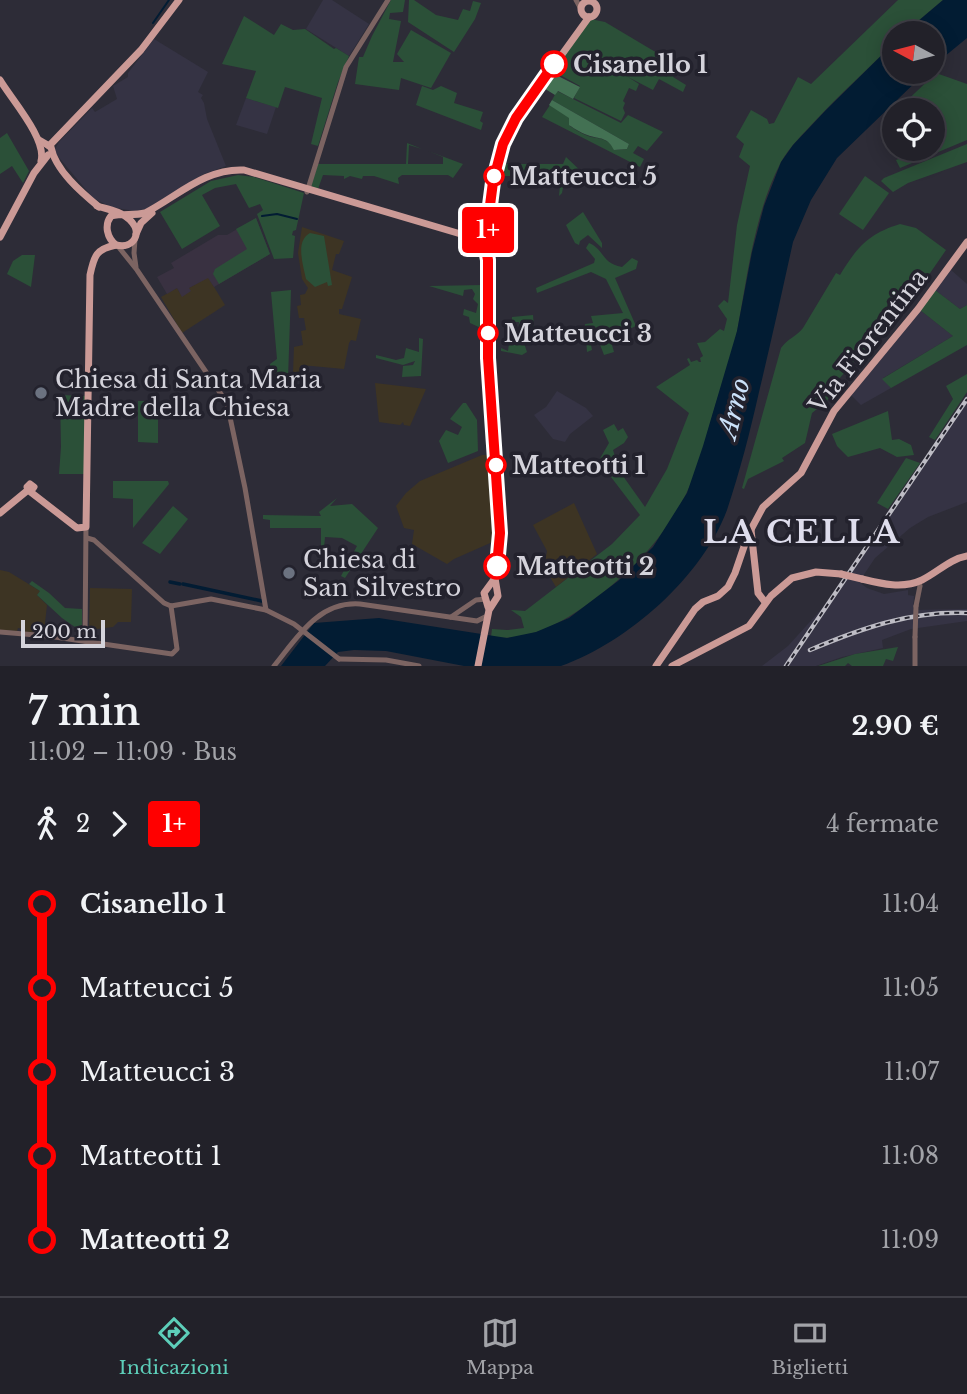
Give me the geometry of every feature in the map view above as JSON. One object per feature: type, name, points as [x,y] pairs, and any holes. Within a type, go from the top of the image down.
[{"type":"main road","points":[[0,237],[48,149],[107,91],[179,0]]},
{"type":"main road","points":[[478,666],[489,600],[498,596],[492,589],[500,537],[488,347],[488,260],[483,242],[490,186],[500,147],[510,121],[570,36],[581,18],[583,3],[592,1],[597,12],[589,17],[516,118],[500,147]]},
{"type":"main road","points":[[581,10],[589,17]]},
{"type":"main road","points":[[0,80],[84,195],[106,215],[108,236],[117,245]]},
{"type":"main road","points":[[107,223],[111,216],[146,213],[205,177],[226,170],[257,172],[307,190]]},
{"type":"main road","points":[[0,513],[29,490],[77,527],[83,528],[86,520],[91,272],[100,251],[117,245],[129,245],[148,216],[205,181],[222,175],[253,175],[483,242]]},
{"type":"main road","points":[[97,206],[132,221],[135,236]]},
{"type":"main road","name":"Via Fiorentina","points":[[656,666],[695,609],[727,589],[749,545],[751,530],[765,505],[802,472],[831,415],[918,310],[967,242]]},
{"type":"main road","points":[[749,545],[758,593],[764,600]]},
{"type":"main road","points":[[672,666],[749,626],[764,600],[785,582],[799,575],[821,571],[888,585],[917,585],[952,561],[967,556]]},
{"type":"street","points":[[307,190],[345,70],[387,0]]},
{"type":"street","points":[[576,0],[581,10]]},
{"type":"street","points":[[135,236],[137,270]]},
{"type":"street","points":[[117,245],[226,401],[244,483],[266,610]]},
{"type":"street","points":[[85,641],[86,520]]},
{"type":"street","points":[[77,527],[171,607],[211,599],[266,610],[303,630],[337,660],[363,658],[419,666]]},
{"type":"street","points":[[915,666],[917,585]]},
{"type":"street","points":[[274,666],[303,630],[327,610],[350,604],[452,617],[461,615],[478,599],[489,600]]},
{"type":"street","points":[[0,632],[173,654],[177,649],[171,607]]},
{"type":"street","points":[[477,621],[488,613]]},
{"type":"street","points":[[461,615],[482,624],[485,631]]},
{"type":"shaded area","points":[[323,0],[332,0],[369,24],[349,56],[306,29]]},
{"type":"shaded area","points":[[154,39],[208,72],[198,92],[203,95],[201,98],[207,119],[226,166],[204,174],[146,209],[134,211],[111,207],[93,198],[56,154],[55,149],[92,108],[95,112],[117,99],[113,86],[128,77],[128,73]]},
{"type":"shaded area","points":[[246,98],[276,107],[267,134],[236,125]]},
{"type":"shaded area","points":[[256,218],[270,254],[214,287],[208,278],[189,288],[191,291],[182,297],[177,288],[167,294],[157,277],[174,268],[171,263],[218,235],[227,235]]},
{"type":"shaded area","points":[[302,227],[344,241],[339,254],[336,254],[332,270],[352,277],[339,314],[361,319],[356,341],[351,340],[349,343],[344,369],[301,365],[299,374],[293,373],[294,347],[303,345],[301,331],[306,330],[304,318],[299,318],[297,306],[301,305],[300,295],[305,294],[308,288],[302,279],[298,253]]},
{"type":"shaded area","points":[[951,270],[967,284],[967,305],[960,309],[935,290]]},
{"type":"shaded area","points":[[208,277],[225,305],[182,333],[161,297],[177,288],[182,296],[189,288]]},
{"type":"shaded area","points":[[920,310],[953,336],[883,378],[891,388],[861,405],[850,394]]},
{"type":"shaded area","points":[[375,383],[426,389],[410,426],[404,425],[403,422],[400,425],[379,422]]},
{"type":"shaded area","points":[[557,391],[586,408],[593,416],[570,434],[565,442],[553,439],[534,415],[546,407]]},
{"type":"shaded area","points":[[967,396],[967,502],[928,517],[910,528],[875,558],[859,582],[884,594],[908,590],[908,595],[914,596],[913,610],[967,609],[967,621],[911,629],[882,640],[883,648],[816,666],[762,666],[788,646],[827,603]]},
{"type":"shaded area","points":[[482,455],[492,455],[497,540],[447,564],[412,544],[414,530],[404,528],[396,506],[420,481]]},
{"type":"shaded area","points":[[574,503],[597,554],[556,587],[544,567],[547,551],[533,525]]},
{"type":"shaded area","points":[[0,570],[9,572],[40,591],[37,595],[47,605],[44,632],[23,632],[23,629],[18,628],[17,631],[0,630]]},
{"type":"shaded area","points":[[90,588],[132,589],[131,622],[118,622],[113,627],[89,630]]},
{"type":"green space","points":[[391,0],[405,0],[403,12],[390,13],[389,19],[401,21],[393,62],[404,62],[397,54],[411,30],[451,53],[431,88],[401,78],[399,90],[355,84],[359,57],[363,57]]},
{"type":"green space","points":[[409,0],[414,0],[436,15],[458,20],[463,9],[470,11],[473,1],[481,3],[475,19],[454,52],[408,22]]},
{"type":"green space","points":[[898,0],[943,0],[918,21],[882,21],[882,55],[825,111],[781,162],[759,221],[734,345],[703,449],[686,494],[668,525],[646,553],[621,578],[570,616],[532,633],[505,638],[491,637],[492,629],[524,628],[521,617],[511,610],[525,611],[612,544],[640,515],[611,477],[618,469],[645,507],[667,469],[689,413],[656,387],[690,365],[687,359],[701,362],[700,358],[703,356],[697,343],[705,342],[720,329],[724,331],[727,319],[718,306],[724,300],[728,303],[737,225],[750,166],[739,157],[744,144],[736,137],[751,110],[767,119],[769,124],[774,123],[798,77],[811,84]]},
{"type":"green space","points":[[244,16],[274,35],[281,24],[293,30],[305,29],[349,56],[318,146],[311,144],[322,98],[285,87],[278,108],[246,98],[256,71],[222,64]]},
{"type":"green space","points":[[590,19],[605,22],[679,66],[673,77],[686,85],[683,92],[659,79],[653,90],[628,77],[639,84],[636,91],[629,88],[623,101],[625,113],[621,121],[574,98],[580,86],[553,71]]},
{"type":"green space","points":[[552,73],[580,87],[573,99],[558,91],[555,95],[542,87]]},
{"type":"green space","points":[[945,76],[967,84],[967,140],[945,149],[945,98],[910,98],[924,84],[945,84]]},
{"type":"green space","points":[[422,86],[433,90],[441,86],[457,93],[454,103],[483,112],[481,130],[416,105]]},
{"type":"green space","points":[[557,91],[621,123],[628,115],[663,132],[647,151],[638,146],[633,153],[644,159],[640,167],[542,117],[550,105],[570,118],[570,126],[580,132],[605,140],[615,150],[627,149],[629,144],[552,100]]},
{"type":"green space","points":[[552,100],[629,144],[627,149],[614,150],[607,141],[571,127],[569,118],[549,105]]},
{"type":"green space","points":[[7,133],[29,171],[23,183],[12,166],[0,174],[0,138]]},
{"type":"green space","points":[[407,143],[422,149],[409,145],[408,164],[443,164],[443,157],[428,151],[463,164],[453,178],[448,175],[402,175],[398,178],[399,184],[374,176],[363,176],[362,179],[350,176],[344,179],[344,176],[323,175],[318,189],[311,186],[318,164],[406,164]]},
{"type":"green space","points":[[967,144],[967,162],[908,183],[893,192],[881,181],[926,161],[945,161],[945,153]]},
{"type":"green space","points":[[566,157],[584,174],[574,184],[573,178],[564,182],[559,196],[561,176],[498,176],[500,166],[504,164],[563,164]]},
{"type":"green space","points":[[896,161],[917,161],[900,168]]},
{"type":"green space","points":[[238,175],[254,177],[304,193],[296,230],[292,235],[295,236],[293,258],[274,259],[257,214],[263,210],[260,204],[249,208],[236,184],[215,188],[202,195],[220,226],[182,249],[160,212],[211,181]]},
{"type":"green space","points":[[865,176],[889,193],[863,230],[839,214]]},
{"type":"green space","points":[[583,212],[602,243],[602,248],[588,235],[579,245],[575,243],[566,225]]},
{"type":"green space","points":[[256,218],[270,254],[219,284],[213,274],[215,269],[247,249],[236,229]]},
{"type":"green space","points":[[900,224],[916,228],[946,250],[926,279],[839,379],[827,401],[812,413],[805,443],[782,458],[784,461],[748,479],[744,489],[742,488],[781,348],[803,328],[836,273],[840,275],[858,249],[871,237]]},
{"type":"green space","points":[[310,233],[324,236],[332,285],[328,286],[327,282],[315,287],[306,279],[301,247]]},
{"type":"green space","points":[[589,243],[615,265],[622,267],[632,258],[638,261],[636,269],[615,278],[636,326],[610,338],[614,352],[604,355],[599,342],[591,345],[592,350],[587,352],[585,324],[593,323],[591,316],[623,313],[606,279],[591,272],[537,293],[536,288],[594,263],[595,259],[586,248]]},
{"type":"green space","points":[[22,255],[35,255],[31,287],[7,274],[13,261]]},
{"type":"green space","points":[[483,285],[483,329],[470,323],[469,317],[463,315],[464,309],[476,313],[478,304],[473,299],[475,294],[472,289],[464,290],[463,296],[429,286]]},
{"type":"green space","points":[[291,290],[288,379],[278,379],[277,384],[271,386],[270,364],[277,359],[271,292]]},
{"type":"green space","points":[[935,290],[960,309],[967,305],[967,345],[891,388],[882,379],[953,336],[920,310]]},
{"type":"green space","points":[[533,315],[535,342],[524,343],[524,337],[518,336],[519,322],[512,322],[512,317]]},
{"type":"green space","points":[[419,338],[423,339],[421,376],[402,377],[403,366],[413,365],[415,361],[403,365],[376,358],[376,355],[396,360],[404,358],[406,348],[419,352]]},
{"type":"green space","points":[[524,343],[527,352],[522,355],[501,351],[501,348],[508,351],[509,344]]},
{"type":"green space","points":[[967,374],[967,392],[935,440],[929,437],[953,399],[946,386]]},
{"type":"green space","points":[[60,395],[86,396],[85,474],[59,474]]},
{"type":"green space","points":[[158,399],[158,443],[138,442],[138,401]]},
{"type":"green space","points":[[463,403],[466,403],[477,420],[478,451],[448,463],[439,441],[446,430],[458,435],[462,427],[450,419]]},
{"type":"green space","points":[[888,411],[892,440],[899,439],[911,445],[914,455],[897,457],[880,448],[848,457],[837,446],[832,434]]},
{"type":"green space","points":[[614,424],[618,431],[623,428],[628,437],[613,450],[618,466],[609,477],[595,467],[609,443],[603,430]]},
{"type":"green space","points":[[906,458],[920,463],[888,509],[877,503]]},
{"type":"green space","points":[[113,481],[168,481],[169,484],[133,528],[133,499],[113,498]]},
{"type":"green space","points":[[337,498],[330,506],[352,504],[378,528],[345,578],[341,576],[357,546],[342,538],[325,537],[324,548],[321,548],[321,528],[270,528],[270,520],[263,519],[263,515],[321,516],[319,512]]},
{"type":"green space","points":[[173,506],[188,519],[160,554],[142,543]]},
{"type":"green space","points":[[32,581],[65,608],[82,609],[82,632],[37,595],[40,591],[29,584]]},
{"type":"green space","points":[[898,647],[893,661],[886,659],[883,666],[852,666],[848,663],[845,666],[818,666],[855,654]]},
{"type":"water","points":[[943,0],[967,0],[967,38],[945,56],[945,21],[918,21]]},
{"type":"water","name":"Arno","points":[[882,55],[882,84],[914,84],[899,98],[882,98],[882,115],[837,158],[811,200],[793,242],[752,422],[727,510],[700,559],[660,604],[612,641],[561,666],[464,666],[386,651],[354,650],[338,652],[325,666],[281,666],[314,623],[379,618],[507,638],[536,632],[569,618],[618,581],[653,547],[687,493],[703,446],[737,331],[764,206],[781,162],[826,110]]},
{"type":"waterway","points":[[153,23],[169,0]]},
{"type":"waterway","points":[[262,216],[277,214],[297,219]]},
{"type":"waterway","points":[[170,582],[180,584]]},
{"type":"waterway","points":[[183,584],[262,601]]},
{"type":"railway","points":[[786,666],[967,399]]},
{"type":"railway","points":[[810,650],[887,622],[926,615],[967,613]]},
{"type":"bus line","name":"1+","points":[[497,566],[500,533],[488,358],[488,255],[485,244],[493,182],[503,144],[516,118],[554,64]]},
{"type":"place","name":"Cisanello 1","points":[[554,64]]},
{"type":"place","name":"Matteucci 5","points":[[494,176]]},
{"type":"place","name":"Matteucci 3","points":[[488,333]]},
{"type":"place","name":"Chiesa di Santa Maria Madre della Chiesa","points":[[41,393]]},
{"type":"place","name":"Matteotti 1","points":[[496,465]]},
{"type":"place","name":"Matteotti 2","points":[[497,566]]},
{"type":"place","name":"Chiesa di San Silvestro","points":[[289,573]]},
{"type":"district","name":"LA CELLA","points":[[802,532]]}]
